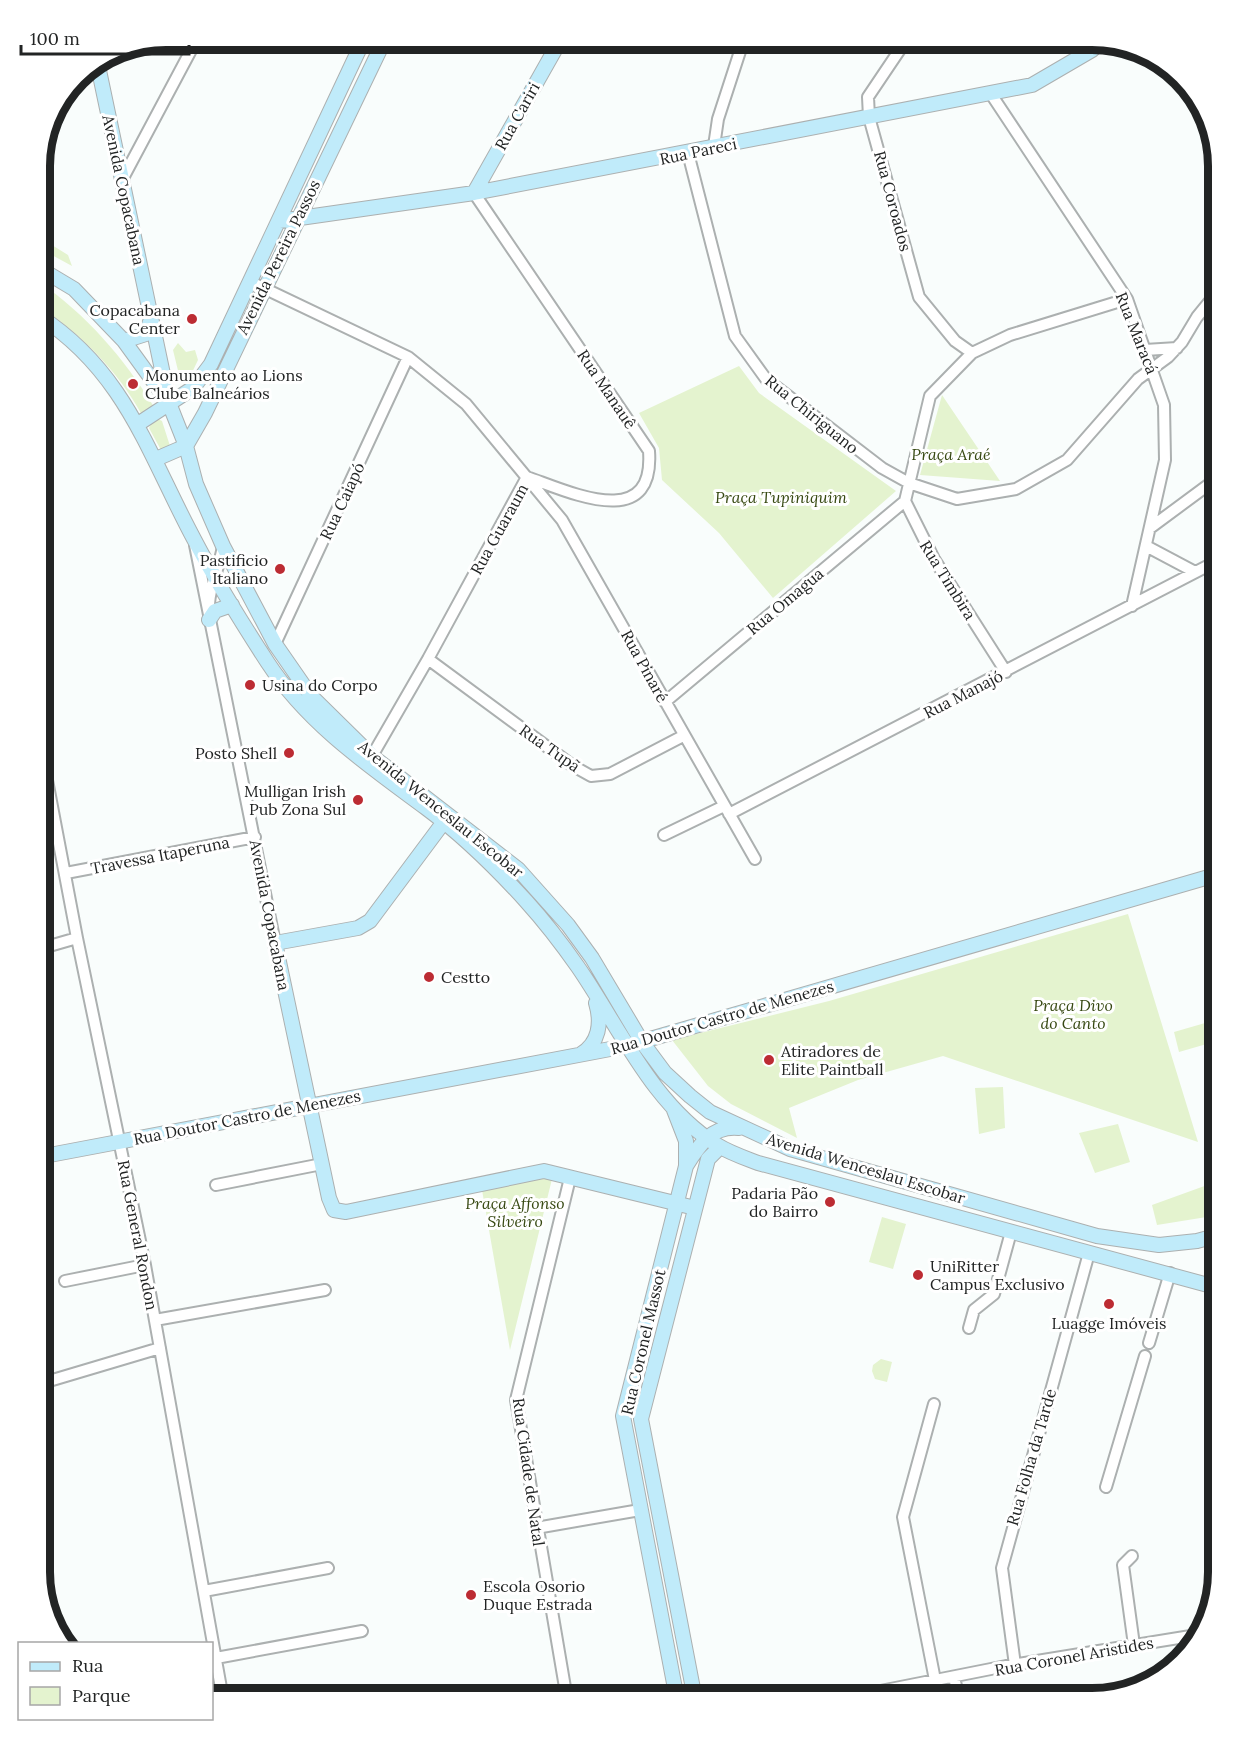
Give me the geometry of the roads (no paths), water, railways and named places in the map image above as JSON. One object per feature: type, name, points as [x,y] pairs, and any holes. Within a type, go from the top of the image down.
[{"type":"street","points":[[122,180],[191,50]]},
{"type":"street","name":"Avenida Pereira Passos","points":[[257,285],[279,221],[359,50]]},
{"type":"street","points":[[368,50],[376,58]]},
{"type":"street","name":"Avenida Pereira Passos","points":[[186,446],[205,413],[217,367],[257,285],[297,221],[380,50]]},
{"type":"street","name":"Rua Cariri","points":[[474,193],[555,50]]},
{"type":"street","points":[[714,147],[718,119],[740,50]]},
{"type":"street","name":"Rua Coroados","points":[[900,50],[868,97],[869,117],[919,297],[955,341],[972,353]]},
{"type":"street","name":"Rua Pareci","points":[[279,221],[297,221],[474,193],[991,94],[1032,85],[1092,50]]},
{"type":"street","name":"Avenida Copacabana","points":[[99,70],[170,403]]},
{"type":"street","name":"Rua Maracá","points":[[991,94],[1127,299],[1164,405],[1165,460],[1132,606]]},
{"type":"street","name":"Rua Chiriguano","points":[[688,153],[735,336],[766,379],[882,468],[909,483]]},
{"type":"street","name":"Rua Manauê","points":[[474,193],[649,451],[651,469],[645,484],[633,495],[614,503],[594,500],[527,477]]},
{"type":"street","name":"Avenida Wenceslau Escobar","points":[[50,275],[74,290],[124,341],[170,403],[186,446],[196,484],[223,546],[275,644],[311,696],[372,756],[518,869],[568,925],[592,958],[642,1042],[665,1073],[710,1112],[742,1129],[790,1149],[1097,1236],[1159,1245],[1208,1238]]},
{"type":"street","name":"Rua Guaraum","points":[[257,285],[408,357],[466,404],[527,477],[429,659],[372,756]]},
{"type":"street","points":[[905,501],[930,396],[972,353],[1010,335],[1127,299]]},
{"type":"street","points":[[909,483],[957,499],[1016,489],[1067,460],[1138,378],[1177,348],[1208,305]]},
{"type":"street","points":[[124,341],[146,334],[151,319]]},
{"type":"street","name":"Avenida Wenceslau Escobar","points":[[50,322],[61,329],[117,390],[138,424],[193,539],[215,577],[269,665],[296,699],[366,765],[443,823],[526,901],[555,935],[626,1046],[672,1105],[706,1137],[720,1147],[759,1163],[1208,1284]]},
{"type":"street","points":[[1145,351],[1177,348]]},
{"type":"street","name":"Rua Caiapó","points":[[275,644],[408,357]]},
{"type":"street","name":"Avenida Pereira Passos","points":[[138,424],[193,388],[217,367]]},
{"type":"street","points":[[156,459],[186,446]]},
{"type":"street","name":"Rua Pinaré","points":[[527,477],[562,520],[755,859]]},
{"type":"street","points":[[1150,528],[1208,485]]},
{"type":"street","name":"Rua Omagua","points":[[665,702],[905,501]]},
{"type":"street","name":"Rua Timbira","points":[[905,501],[934,559],[1006,672]]},
{"type":"street","name":"Avenida Copacabana","points":[[193,539],[309,1106],[334,1210],[346,1212],[544,1171],[570,1178]]},
{"type":"street","name":"Avenida Copacabana","points":[[209,620],[210,593],[220,566],[223,546]]},
{"type":"street","points":[[1146,546],[1195,572]]},
{"type":"street","name":"Rua Manajó","points":[[664,835],[726,810],[1006,672],[1208,566]]},
{"type":"street","points":[[209,620],[223,606],[232,605]]},
{"type":"street","name":"Rua Tupã","points":[[429,659],[573,766],[591,776],[610,774],[683,736]]},
{"type":"street","name":"Rua General Rondon","points":[[50,793],[77,938],[145,1265],[222,1688]]},
{"type":"street","points":[[275,943],[358,928],[370,921],[443,823],[470,830]]},
{"type":"street","name":"Travessa Itaperuna","points":[[66,873],[255,837]]},
{"type":"street","name":"Rua Doutor Castro de Menezes","points":[[50,1155],[626,1046],[1208,877]]},
{"type":"street","points":[[50,946],[77,938]]},
{"type":"street","points":[[579,1055],[588,1050],[598,1033],[599,1013],[594,994]]},
{"type":"street","points":[[663,1036],[659,1041],[657,1052],[665,1073]]},
{"type":"street","points":[[672,1105],[686,1141],[686,1166]]},
{"type":"street","points":[[706,1137],[721,1128],[742,1129]]},
{"type":"street","name":"Rua Coronel Massot","points":[[675,1688],[623,1416],[686,1166],[706,1137]]},
{"type":"street","name":"Rua Coronel Massot","points":[[693,1688],[641,1419],[708,1160],[720,1147]]},
{"type":"street","points":[[216,1185],[322,1164]]},
{"type":"street","points":[[570,1178],[695,1208]]},
{"type":"street","name":"Rua Cidade de Natal","points":[[565,1688],[516,1400],[570,1178]]},
{"type":"street","points":[[969,1328],[974,1310],[994,1294],[1011,1232]]},
{"type":"street","name":"Rua Folha da Tarde","points":[[1015,1665],[1002,1568],[1089,1253]]},
{"type":"street","points":[[65,1281],[145,1265]]},
{"type":"street","points":[[1149,1343],[1170,1273]]},
{"type":"street","points":[[155,1320],[325,1290]]},
{"type":"street","points":[[50,1381],[160,1348]]},
{"type":"street","points":[[1106,1487],[1145,1356]]},
{"type":"street","points":[[934,1404],[903,1517],[935,1680]]},
{"type":"street","points":[[536,1528],[640,1510]]},
{"type":"street","points":[[1132,1556],[1123,1565],[1134,1646]]},
{"type":"street","points":[[204,1592],[328,1568]]},
{"type":"street","points":[[216,1658],[362,1631]]},
{"type":"street","name":"Rua Coronel Aristides","points":[[895,1688],[1015,1665],[1189,1636]]},
{"type":"street","points":[[954,1677],[956,1688]]},
{"type":"place","name":"Copacabana Center","points":[[192,319]]},
{"type":"place","name":"Monumento ao Lions Clube Balneários","points":[[133,384]]},
{"type":"place","name":"Pastificio Italiano","points":[[280,569]]},
{"type":"place","name":"Usina do Corpo","points":[[250,685]]},
{"type":"place","name":"Posto Shell","points":[[289,753]]},
{"type":"place","name":"Mulligan Irish Pub Zona Sul","points":[[358,800]]},
{"type":"place","name":"Cestto","points":[[429,977]]},
{"type":"place","name":"Atiradores de Elite Paintball","points":[[769,1060]]},
{"type":"place","name":"Padaria Pão do Bairro","points":[[830,1202]]},
{"type":"place","name":"UniRitter Campus Exclusivo","points":[[918,1275]]},
{"type":"place","name":"Luagge Imóveis","points":[[1109,1304]]},
{"type":"place","name":"Escola Osorio Duque Estrada","points":[[471,1595]]},
{"type":"park label","name":"Praça Araé","points":[[951,454]]},
{"type":"park label","name":"Praça Tupiniquim","points":[[781,497]]},
{"type":"park label","name":"Praça Divo do Canto","points":[[1073,1014]]},
{"type":"park label","name":"Praça Affonso Silveiro","points":[[515,1212]]}]
